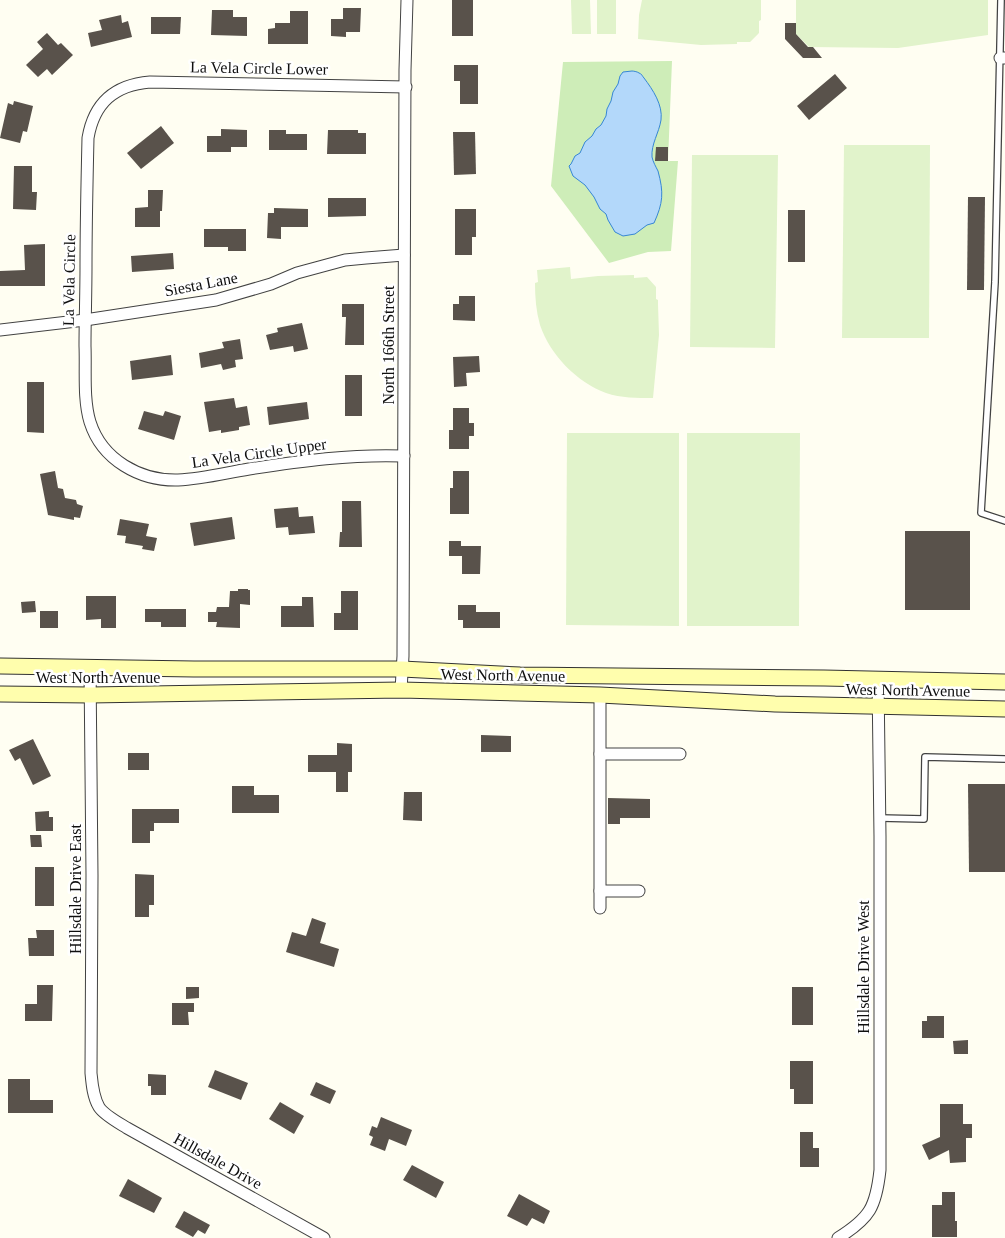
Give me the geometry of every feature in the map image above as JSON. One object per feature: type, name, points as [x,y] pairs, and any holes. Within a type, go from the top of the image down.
[{"type":"main road","name":"West North Avenue","points":[[0,666],[402,669],[520,674],[1005,682]]},
{"type":"main road","name":"West North Avenue","points":[[0,694],[90,695],[401,690],[600,695],[774,704],[1005,709]]},
{"type":"street","name":"North 166th Street","points":[[401,690],[407,0]]},
{"type":"street","name":"La Vela Circle Lower","points":[[114,92],[132,84],[150,82],[406,87]]},
{"type":"street","name":"La Vela Circle","points":[[114,92],[104,101],[96,113],[90,126],[88,138],[85,320],[86,400],[90,422],[97,437],[106,451],[123,465]]},
{"type":"street","name":"Siesta Lane","points":[[0,330],[85,320],[216,300],[271,284],[297,273],[346,260],[404,256]]},
{"type":"street","name":"La Vela Circle Upper","points":[[123,465],[131,471],[147,477],[162,480],[178,480],[332,458],[404,456]]},
{"type":"street","name":"Hillsdale Drive East","points":[[90,668],[92,1073],[93,1090],[99,1108]]},
{"type":"street","name":"Hillsdale Drive West","points":[[838,1238],[869,1212],[876,1199],[880,1170],[878,680]]},
{"type":"street","points":[[600,695],[600,908]]},
{"type":"street","points":[[600,754],[680,754]]},
{"type":"street","points":[[600,891],[639,891]]},
{"type":"street","name":"Hillsdale Drive","points":[[99,1108],[128,1128],[324,1238]]},
{"type":"lane","points":[[1001,0],[1002,58],[994,282],[981,513],[1005,521]]},
{"type":"lane","points":[[880,818],[924,819],[925,757],[1005,759]]},
{"type":"green space","points":[[571,0],[590,0],[591,34],[572,34]]},
{"type":"green space","points":[[597,0],[616,0],[616,34],[597,34]]},
{"type":"green space","points":[[642,0],[761,0],[759,33],[750,42],[737,42],[737,44],[701,45],[638,39]]},
{"type":"green space","points":[[796,0],[988,0],[988,35],[898,48],[809,47],[796,34]]},
{"type":"green space","points":[[672,61],[668,161],[678,161],[671,251],[648,252],[609,263],[551,186],[563,62]]},
{"type":"green space","points":[[844,145],[930,145],[929,338],[842,338]]},
{"type":"green space","points":[[692,155],[778,155],[775,348],[690,347]]},
{"type":"green space","points":[[570,267],[571,279],[634,275],[634,278],[647,277],[656,287],[659,335],[653,398],[617,396],[595,388],[575,375],[550,347],[540,325],[536,304],[535,283],[538,282],[537,270]]},
{"type":"green space","points":[[567,433],[679,433],[679,626],[566,625]]},
{"type":"green space","points":[[687,433],[800,433],[799,626],[687,626]]},
{"type":"water","points":[[632,71],[642,75],[659,103],[661,120],[652,157],[660,179],[662,198],[654,223],[647,225],[635,234],[623,236],[615,232],[606,214],[600,209],[585,185],[573,176],[569,166],[575,156],[580,153],[585,142],[601,125],[620,76],[623,72]]},
{"type":"building","points":[[452,0],[473,0],[473,36],[452,36]]},
{"type":"building","points":[[343,8],[361,8],[360,32],[346,32],[346,37],[331,36],[331,19],[343,19]]},
{"type":"building","points":[[212,10],[233,10],[233,17],[247,17],[247,36],[211,35]]},
{"type":"building","points":[[290,11],[308,11],[308,44],[268,44],[268,29],[275,28],[275,23],[290,23]]},
{"type":"building","points":[[121,15],[122,23],[128,21],[132,37],[91,47],[88,33],[102,30],[99,20]]},
{"type":"building","points":[[151,17],[181,17],[180,34],[151,34]]},
{"type":"building","points":[[785,23],[796,23],[796,34],[808,47],[813,47],[822,58],[803,58],[785,39]]},
{"type":"building","points":[[47,33],[58,45],[61,43],[73,55],[52,75],[47,69],[38,77],[26,65],[43,49],[37,42]]},
{"type":"building","points":[[454,65],[478,65],[478,104],[460,104],[460,81],[454,81]]},
{"type":"building","points":[[835,74],[847,88],[809,120],[797,106]]},
{"type":"building","points":[[14,101],[33,106],[27,132],[23,131],[20,143],[0,138],[8,103],[13,105]]},
{"type":"building","points":[[161,126],[174,143],[141,169],[127,153]]},
{"type":"building","points":[[221,129],[247,130],[247,147],[231,147],[231,152],[207,152],[207,136],[221,136]]},
{"type":"building","points":[[269,130],[286,130],[286,134],[307,134],[307,150],[269,150]]},
{"type":"building","points":[[328,130],[358,130],[358,133],[366,133],[366,154],[327,154]]},
{"type":"building","points":[[453,132],[475,132],[476,174],[454,175]]},
{"type":"building","points":[[656,147],[668,147],[668,161],[655,161]]},
{"type":"building","points":[[14,166],[32,166],[32,192],[37,192],[36,210],[13,209]]},
{"type":"building","points":[[148,190],[163,190],[160,227],[135,227],[135,208],[148,207]]},
{"type":"building","points":[[968,197],[985,197],[984,290],[967,290]]},
{"type":"building","points":[[328,198],[366,198],[366,216],[328,217]]},
{"type":"building","points":[[274,208],[308,209],[308,227],[281,227],[281,239],[267,238],[268,213],[274,213]]},
{"type":"building","points":[[455,209],[476,209],[476,237],[472,237],[472,255],[455,255]]},
{"type":"building","points":[[788,210],[805,210],[805,262],[788,262]]},
{"type":"building","points":[[204,229],[246,229],[246,251],[228,251],[228,247],[204,247]]},
{"type":"building","points":[[45,244],[45,286],[0,286],[0,271],[25,270],[24,245]]},
{"type":"building","points":[[173,253],[174,269],[132,272],[131,256]]},
{"type":"building","points":[[459,296],[475,296],[475,321],[453,320],[453,304],[459,304]]},
{"type":"building","points":[[342,304],[364,304],[364,345],[345,345],[346,317],[342,317]]},
{"type":"building","points":[[302,323],[308,349],[294,352],[293,346],[270,350],[266,335],[278,332],[277,328]]},
{"type":"building","points":[[240,339],[243,359],[235,360],[236,367],[223,370],[221,364],[201,368],[199,353],[224,348],[222,342]]},
{"type":"building","points":[[171,355],[173,375],[132,380],[130,361]]},
{"type":"building","points":[[479,356],[480,372],[466,373],[467,386],[454,387],[453,357]]},
{"type":"building","points":[[345,375],[362,375],[362,416],[345,416]]},
{"type":"building","points":[[27,382],[44,382],[44,433],[27,432]]},
{"type":"building","points":[[234,398],[236,408],[247,406],[250,425],[239,427],[239,430],[221,433],[221,430],[209,432],[204,402]]},
{"type":"building","points":[[307,402],[309,419],[269,425],[267,407]]},
{"type":"building","points":[[453,408],[469,408],[469,423],[474,423],[474,436],[469,436],[469,449],[449,449],[449,430],[453,430]]},
{"type":"building","points":[[144,411],[163,416],[165,411],[181,416],[174,440],[138,429]]},
{"type":"building","points":[[55,471],[58,488],[63,489],[65,498],[76,500],[77,504],[83,506],[80,518],[74,517],[74,520],[48,515],[40,474]]},
{"type":"building","points":[[453,471],[469,471],[469,514],[450,514],[450,488],[453,488]]},
{"type":"building","points":[[342,501],[361,501],[362,547],[339,547],[340,532],[342,532]]},
{"type":"building","points":[[298,507],[299,517],[313,516],[315,533],[289,535],[288,527],[276,528],[274,509]]},
{"type":"building","points":[[232,517],[235,539],[194,546],[190,523]]},
{"type":"building","points":[[120,519],[149,524],[146,536],[157,538],[154,551],[142,549],[143,546],[125,543],[126,536],[117,535]]},
{"type":"building","points":[[905,531],[970,531],[970,610],[905,610]]},
{"type":"building","points":[[449,541],[461,541],[461,546],[481,546],[480,574],[462,574],[462,556],[449,556]]},
{"type":"building","points":[[238,589],[250,590],[250,605],[240,604],[240,628],[216,627],[217,622],[208,622],[208,612],[216,612],[217,607],[229,607],[230,591],[238,591]]},
{"type":"building","points":[[341,591],[358,591],[358,630],[334,630],[334,613],[341,613]]},
{"type":"building","points":[[86,596],[116,596],[116,628],[101,628],[101,619],[86,620]]},
{"type":"building","points":[[302,597],[313,597],[314,627],[281,627],[281,606],[302,606]]},
{"type":"building","points":[[35,601],[36,612],[22,613],[21,602]]},
{"type":"building","points":[[458,605],[476,605],[476,612],[500,612],[500,628],[463,628],[463,620],[458,620]]},
{"type":"building","points":[[145,609],[186,609],[186,627],[161,627],[161,622],[145,622]]},
{"type":"building","points":[[40,611],[58,611],[58,628],[40,628]]},
{"type":"building","points":[[481,735],[511,736],[511,752],[481,752]]},
{"type":"building","points":[[33,739],[51,776],[33,785],[20,758],[15,761],[9,750]]},
{"type":"building","points":[[337,743],[352,744],[352,772],[348,772],[348,792],[336,792],[336,772],[308,772],[308,755],[337,755]]},
{"type":"building","points":[[128,753],[149,753],[149,770],[128,770]]},
{"type":"building","points":[[968,784],[1005,784],[1005,872],[969,872]]},
{"type":"building","points":[[232,786],[254,786],[254,795],[279,795],[279,813],[232,813]]},
{"type":"building","points":[[404,792],[422,792],[422,821],[403,820]]},
{"type":"building","points":[[608,798],[650,799],[650,818],[620,818],[620,824],[608,824]]},
{"type":"building","points":[[132,809],[179,809],[179,823],[154,823],[154,831],[150,831],[150,843],[132,843]]},
{"type":"building","points":[[49,811],[49,817],[53,817],[53,831],[36,831],[35,812]]},
{"type":"building","points":[[30,835],[41,835],[42,847],[31,847]]},
{"type":"building","points":[[35,867],[54,867],[54,906],[35,906]]},
{"type":"building","points":[[135,874],[154,875],[154,905],[149,905],[149,917],[135,917]]},
{"type":"building","points":[[312,918],[326,923],[320,943],[339,949],[334,967],[286,952],[292,932],[306,936]]},
{"type":"building","points":[[36,930],[54,930],[54,956],[29,956],[28,938],[37,938]]},
{"type":"building","points":[[37,985],[53,985],[52,1021],[25,1021],[25,1004],[37,1004]]},
{"type":"building","points":[[186,987],[199,987],[199,998],[186,999]]},
{"type":"building","points":[[792,987],[813,987],[813,1025],[792,1025]]},
{"type":"building","points":[[172,1003],[194,1003],[194,1012],[188,1012],[189,1025],[172,1025]]},
{"type":"building","points":[[927,1016],[944,1016],[944,1038],[922,1038],[922,1021],[927,1021]]},
{"type":"building","points":[[968,1040],[968,1054],[954,1054],[953,1041]]},
{"type":"building","points":[[790,1061],[813,1061],[813,1104],[794,1104],[794,1089],[790,1089]]},
{"type":"building","points":[[215,1070],[248,1083],[241,1100],[208,1087]]},
{"type":"building","points":[[148,1074],[166,1075],[166,1095],[151,1095],[151,1086],[148,1086]]},
{"type":"building","points":[[8,1079],[30,1079],[30,1100],[53,1100],[53,1113],[8,1113]]},
{"type":"building","points":[[316,1082],[336,1091],[330,1104],[310,1095]]},
{"type":"building","points":[[280,1102],[304,1116],[294,1134],[269,1119]]},
{"type":"building","points":[[940,1104],[963,1104],[963,1124],[972,1124],[972,1138],[966,1138],[966,1162],[950,1163],[949,1150],[929,1160],[922,1145],[940,1137]]},
{"type":"building","points":[[381,1117],[412,1130],[406,1146],[389,1139],[385,1151],[370,1145],[373,1137],[369,1135],[372,1126],[377,1128]]},
{"type":"building","points":[[800,1132],[813,1132],[813,1148],[819,1148],[819,1167],[800,1167]]},
{"type":"building","points":[[412,1165],[444,1182],[436,1198],[403,1180]]},
{"type":"building","points":[[128,1179],[162,1198],[154,1213],[119,1196]]},
{"type":"building","points":[[942,1192],[955,1192],[957,1237],[932,1237],[932,1205],[942,1205]]},
{"type":"building","points":[[519,1194],[550,1211],[544,1224],[532,1218],[527,1226],[507,1216]]},
{"type":"building","points":[[184,1211],[210,1225],[205,1234],[198,1230],[193,1237],[175,1227]]}]
